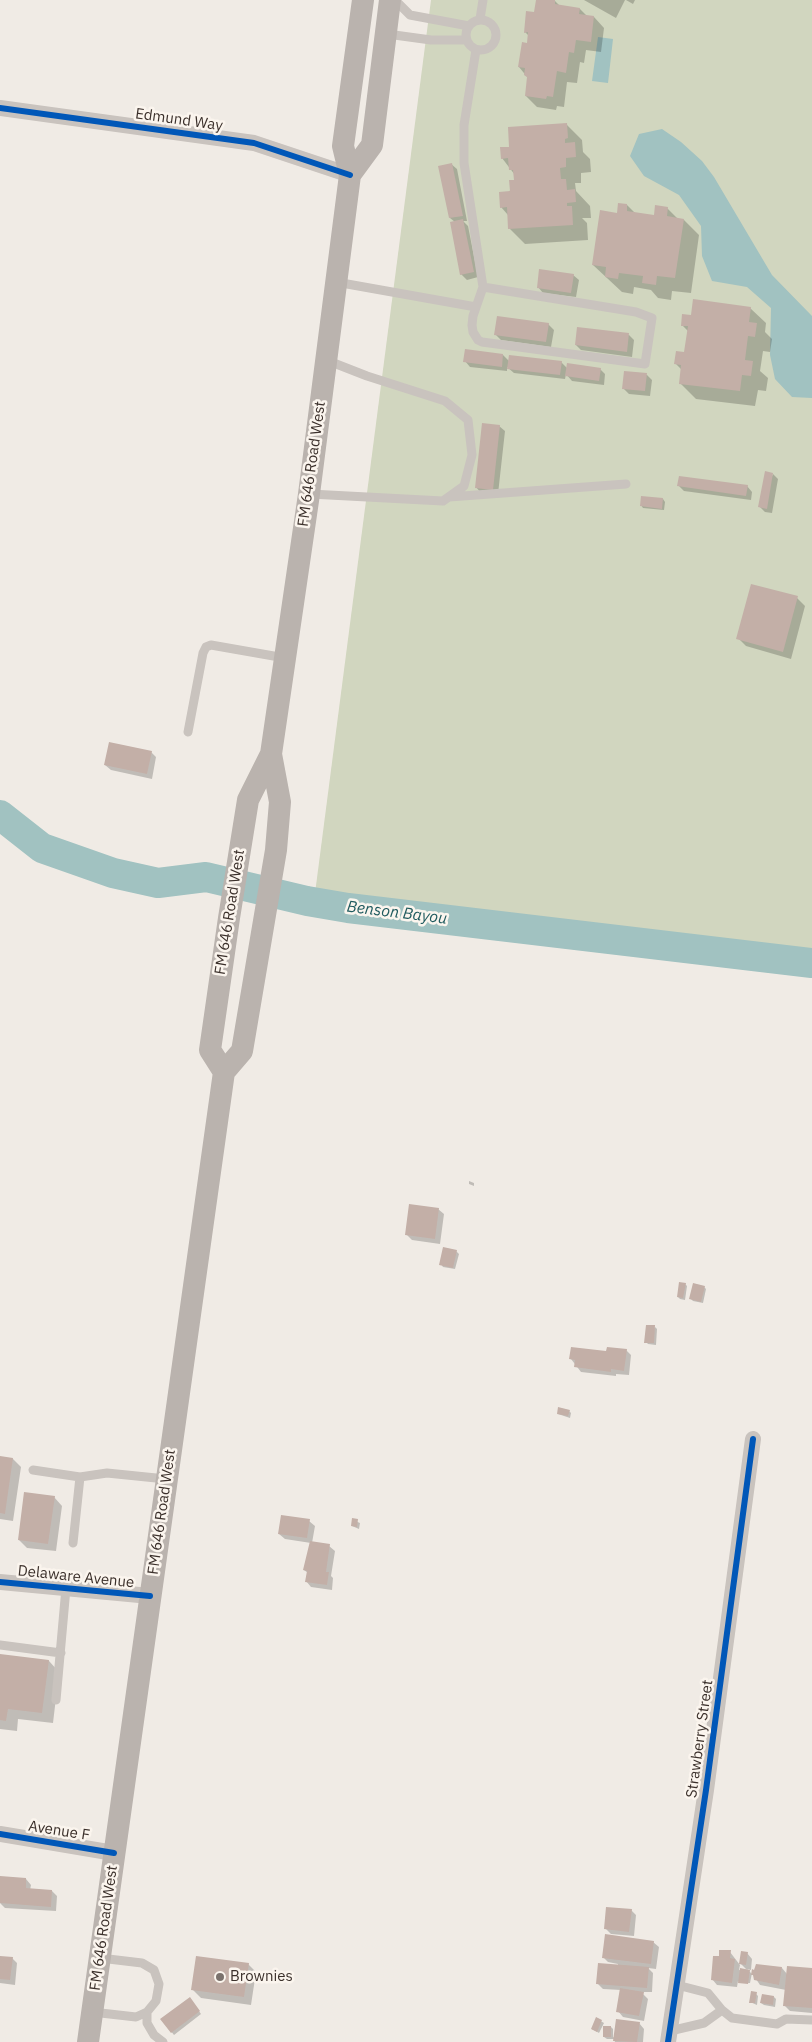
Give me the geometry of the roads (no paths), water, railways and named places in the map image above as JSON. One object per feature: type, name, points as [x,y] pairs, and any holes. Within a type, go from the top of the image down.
[{"type":"main road","name":"FM 646 Road West","points":[[224,1072],[210,1050],[248,800],[271,754],[309,494],[350,175],[343,146],[363,0]]},
{"type":"main road","points":[[377,0],[384,34]]},
{"type":"main road","name":"FM 646 Road West","points":[[350,175],[372,145],[384,34],[390,0]]},
{"type":"main road","name":"FM 646 Road West","points":[[88,2042],[224,1072],[242,1051],[276,850],[280,802],[271,754]]},
{"type":"street","name":"Edmund Way","points":[[0,108],[254,143],[350,175]]},
{"type":"street","name":"Strawberry Street","points":[[669,2036],[706,1790],[753,1439]]},
{"type":"street","name":"Delaware Avenue","points":[[0,1582],[150,1596]]},
{"type":"street","name":"Avenue F","points":[[0,1834],[114,1853]]},
{"type":"lane","points":[[395,0],[410,14],[469,26]]},
{"type":"lane","points":[[480,19],[483,0]]},
{"type":"lane","points":[[480,19],[489,21],[497,33],[493,45],[482,50],[476,50],[469,45],[466,35],[473,21],[480,19]]},
{"type":"lane","points":[[384,34],[432,40],[466,40]]},
{"type":"lane","points":[[476,50],[464,125],[464,163],[483,287],[472,324],[473,332],[478,340],[482,342],[645,364],[652,318],[636,312],[483,287]]},
{"type":"lane","points":[[336,282],[476,307]]},
{"type":"lane","points":[[309,494],[443,502],[464,486],[472,455],[468,420],[445,401],[367,376],[326,360]]},
{"type":"lane","points":[[448,497],[626,484]]},
{"type":"lane","points":[[188,732],[203,652],[206,647],[211,645],[285,658]]},
{"type":"lane","points":[[32,1470],[80,1476],[107,1473],[166,1479]]},
{"type":"lane","points":[[73,1543],[80,1476]]},
{"type":"lane","points":[[56,1700],[66,1588]]},
{"type":"lane","points":[[0,1645],[61,1653]]},
{"type":"lane","points":[[92,2012],[136,2017],[147,2012],[156,2001],[159,1984],[154,1970],[142,1963],[100,1958]]},
{"type":"lane","points":[[677,1985],[708,1993],[722,2010],[732,2018],[777,2024],[786,2020],[812,2020]]},
{"type":"lane","points":[[669,2036],[704,2023],[722,2010]]},
{"type":"lane","points":[[147,2012],[147,2023],[154,2034],[163,2042]]},
{"type":"water","points":[[598,37],[613,39],[608,83],[592,81]]},
{"type":"water","points":[[662,129],[681,142],[702,161],[714,177],[772,275],[812,316],[812,398],[792,397],[775,379],[770,355],[771,308],[747,287],[712,281],[702,256],[701,226],[679,195],[644,176],[630,156],[639,134]]},
{"type":"waterway","name":"Benson Bayou","points":[[0,815],[42,848],[113,873],[158,883],[206,877],[307,901],[348,908],[812,963]]},
{"type":"place","name":"Brownies","points":[[220,1977]]}]
